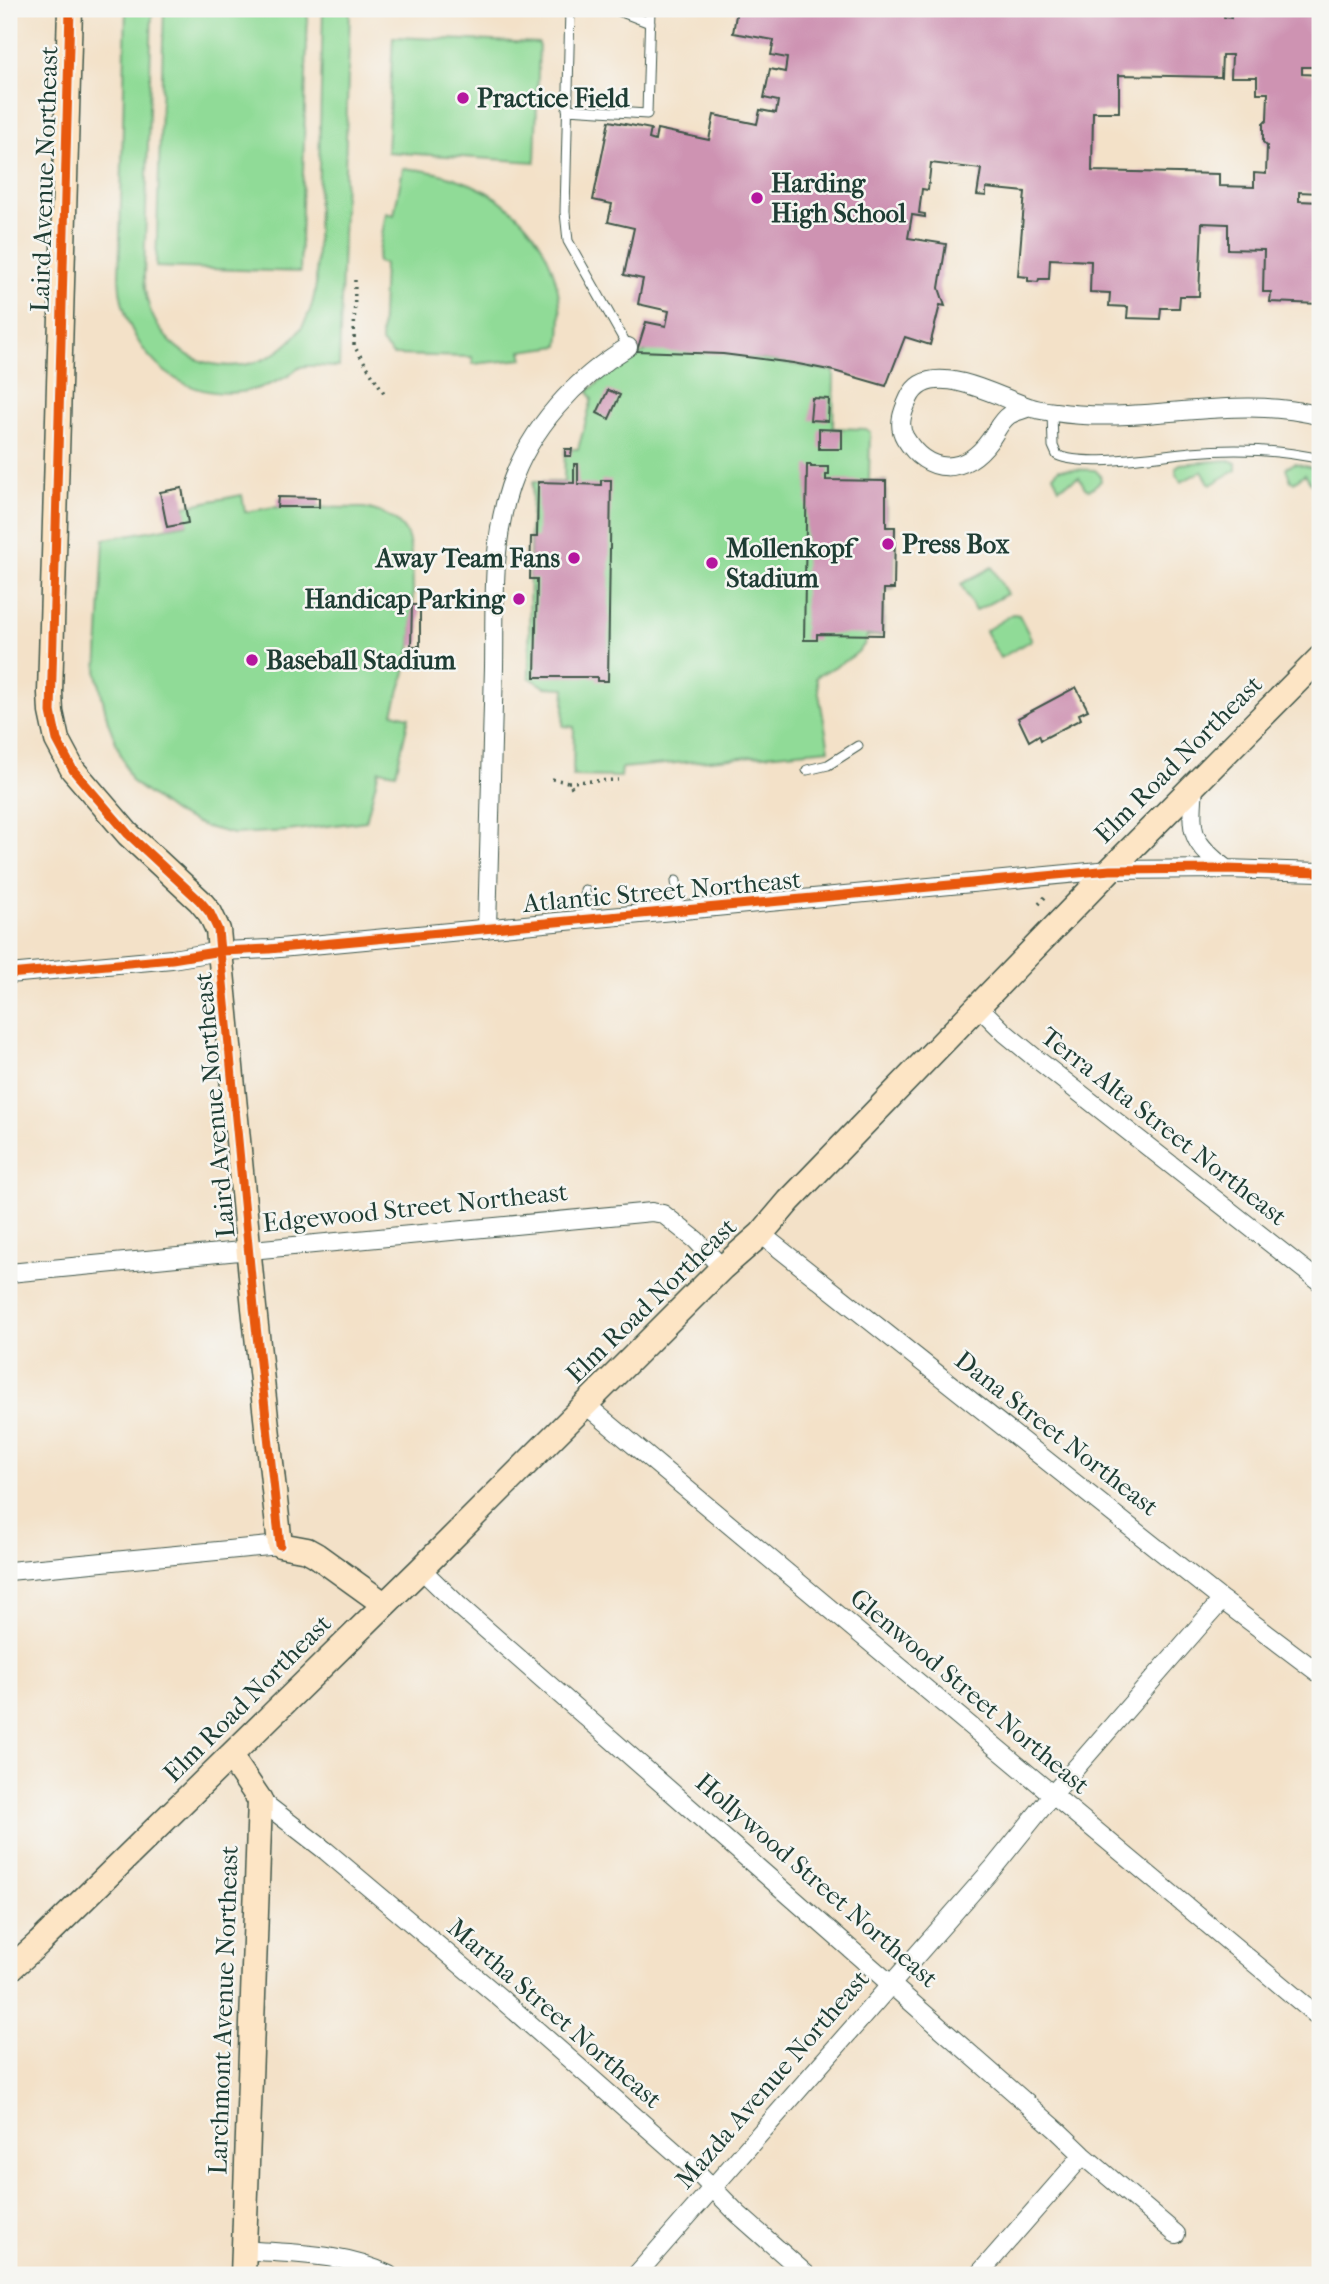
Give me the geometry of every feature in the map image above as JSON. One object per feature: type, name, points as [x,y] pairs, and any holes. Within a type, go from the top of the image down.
[{"type":"street","name":"Laird Avenue Northeast","points":[[70,9],[51,712],[57,740],[73,770],[128,834],[210,913],[218,930],[280,1545]]},
{"type":"street","points":[[487,929],[496,570],[505,504],[516,472],[555,409],[596,368],[628,346]]},
{"type":"street","points":[[1029,407],[1009,415],[975,458],[958,466],[944,468],[927,461],[913,451],[903,434],[901,420],[913,389],[930,379],[966,383],[1029,407],[1052,412],[1107,416],[1264,406],[1320,416]]},
{"type":"street","name":"Elm Road Northeast","points":[[11,1963],[39,1943],[421,1569],[723,1268],[761,1234],[789,1201],[1110,870],[1320,658]]},
{"type":"street","points":[[1194,785],[1192,825],[1197,842],[1227,869]]},
{"type":"street","name":"Atlantic Street Northeast","points":[[9,974],[221,951],[270,949],[1110,870],[1227,869],[1320,872]]},
{"type":"street","name":"Terra Alta Street Northeast","points":[[979,1007],[1034,1057],[1320,1282]]},
{"type":"street","name":"Edgewood Street Northeast","points":[[9,1273],[652,1212],[663,1214],[696,1240],[723,1268]]},
{"type":"street","name":"Dana Street Northeast","points":[[761,1234],[1222,1600],[1320,1674]]},
{"type":"street","name":"Glenwood Street Northeast","points":[[586,1405],[1320,2018]]},
{"type":"street","points":[[9,1571],[280,1545],[307,1550],[316,1555],[384,1604]]},
{"type":"street","name":"Hollywood Street Northeast","points":[[421,1569],[1083,2155],[1176,2234]]},
{"type":"street","name":"Mazda Avenue Northeast","points":[[636,2275],[994,1867],[1053,1794],[1222,1600]]},
{"type":"street","points":[[230,1756],[260,1800]]},
{"type":"street","name":"Martha Street Northeast","points":[[260,1800],[326,1851],[499,1997],[691,2166],[738,2214],[807,2275]]},
{"type":"street","name":"Larchmont Avenue Northeast","points":[[243,2275],[260,1800]]},
{"type":"street","points":[[978,2275],[1083,2155]]},
{"type":"street","points":[[244,2250],[329,2257],[357,2262],[389,2275]]},
{"type":"lane","points":[[570,9],[565,212],[568,241],[628,346]]},
{"type":"lane","points":[[614,9],[650,23]]},
{"type":"lane","points":[[567,109],[647,114],[650,9]]},
{"type":"lane","points":[[1052,412],[1053,446],[1057,455],[1064,458],[1113,460],[1247,449],[1292,452],[1320,459]]},
{"type":"lane","points":[[807,770],[828,765],[858,746]]},
{"type":"lane","points":[[676,881],[679,910]]},
{"type":"lane","points":[[585,890],[588,919]]},
{"type":"path","points":[[355,280],[354,346],[386,396]]},
{"type":"path","points":[[552,779],[568,782],[618,780]]},
{"type":"path","points":[[568,782],[575,791]]},
{"type":"path","points":[[1040,904],[1045,897],[1054,900]]},
{"type":"green space","points":[[126,9],[152,9],[144,278],[153,316],[172,343],[198,360],[228,366],[258,361],[285,346],[305,321],[316,284],[323,9],[350,9],[339,367],[301,367],[263,387],[221,393],[197,388],[176,379],[157,365],[142,347],[130,326],[122,303],[119,278]]},
{"type":"green space","points":[[164,9],[308,9],[300,272],[156,267]]},
{"type":"green space","name":"Practice Field","points":[[393,37],[539,43],[535,162],[387,152]]},
{"type":"green space","points":[[403,168],[439,173],[471,184],[500,200],[523,221],[542,246],[554,276],[560,309],[559,346],[521,351],[523,359],[473,364],[472,357],[393,355],[381,342],[384,264],[377,262],[386,213],[394,215]]},
{"type":"green space","name":"Mollenkopf Stadium","points":[[651,348],[699,350],[834,371],[833,428],[866,429],[870,432],[869,481],[886,481],[886,527],[895,527],[894,589],[884,590],[883,636],[867,636],[855,655],[816,677],[829,749],[622,768],[621,777],[573,776],[574,727],[563,726],[565,688],[545,687],[529,677],[533,482],[564,482],[565,449],[578,449],[592,399],[588,391]]},
{"type":"green space","points":[[1229,460],[1236,463],[1236,470],[1212,484],[1202,471],[1181,482],[1176,473],[1180,464]]},
{"type":"green space","points":[[1295,463],[1320,470],[1320,483],[1313,486],[1305,474],[1294,482],[1291,481],[1286,468]]},
{"type":"green space","points":[[1059,469],[1095,470],[1101,481],[1089,490],[1079,477],[1059,488],[1053,475]]},
{"type":"green space","name":"Baseball Stadium","points":[[242,495],[245,512],[274,507],[364,508],[387,515],[405,531],[411,553],[413,586],[411,645],[393,713],[409,717],[396,773],[379,770],[366,821],[288,831],[233,834],[206,827],[174,813],[131,781],[108,722],[97,674],[104,539],[187,524],[185,506]]},
{"type":"green space","points":[[992,567],[1007,594],[975,611],[961,584]]},
{"type":"green space","points":[[1013,614],[1019,615],[1032,640],[1000,658],[985,631]]},
{"type":"building","name":"Harding High School","points":[[737,9],[1217,9],[1217,13],[1224,13],[1224,17],[1231,18],[1231,14],[1257,15],[1257,9],[1320,9],[1320,67],[1302,67],[1302,74],[1320,75],[1320,193],[1299,192],[1299,201],[1320,202],[1320,304],[1270,302],[1271,292],[1263,292],[1264,250],[1228,249],[1228,224],[1202,223],[1199,296],[1180,296],[1179,308],[1161,308],[1160,319],[1127,318],[1128,307],[1109,306],[1110,293],[1090,292],[1091,261],[1050,259],[1049,279],[1039,279],[1038,282],[1018,276],[1025,192],[986,188],[986,196],[977,195],[981,169],[931,163],[928,190],[922,189],[919,213],[925,214],[925,217],[912,215],[908,238],[946,244],[939,288],[945,306],[940,305],[930,345],[905,337],[886,386],[793,363],[723,354],[637,351],[646,322],[666,326],[669,311],[638,304],[643,279],[624,275],[634,228],[608,222],[612,204],[593,200],[609,121],[651,129],[649,139],[655,141],[657,129],[709,140],[714,115],[757,124],[760,110],[776,113],[778,101],[764,98],[770,69],[785,72],[787,58],[771,55],[774,40],[733,33]],"holes":[[[1222,55],[1232,55],[1231,77],[1257,77],[1257,93],[1268,93],[1267,120],[1263,124],[1263,142],[1267,146],[1266,174],[1254,173],[1254,187],[1219,186],[1219,174],[1092,171],[1093,112],[1119,112],[1119,75],[1221,77]]]},
{"type":"building","points":[[608,390],[620,395],[609,419],[597,413]]},
{"type":"building","points":[[812,398],[829,399],[828,421],[810,420]]},
{"type":"building","points":[[819,429],[842,430],[842,449],[819,449]]},
{"type":"building","points":[[565,449],[572,449],[571,456],[565,456]]},
{"type":"building","name":"Away Team Fans","points":[[574,464],[578,464],[578,484],[601,485],[601,480],[611,480],[608,681],[597,681],[597,677],[535,677],[537,579],[530,579],[531,537],[537,537],[538,482],[574,483]]},
{"type":"building","points":[[807,465],[829,467],[826,480],[886,481],[886,527],[895,527],[894,589],[884,589],[883,635],[817,634],[817,640],[804,640]]},
{"type":"building","points":[[182,488],[188,523],[167,527],[160,492]]},
{"type":"building","points":[[278,497],[319,498],[319,507],[277,507]]},
{"type":"building","points":[[412,605],[420,605],[420,646],[411,646]]},
{"type":"building","points":[[1076,687],[1088,710],[1079,714],[1081,719],[1041,740],[1039,735],[1029,741],[1018,718]]},
{"type":"cycle path","points":[[70,9],[51,712],[57,740],[73,770],[128,834],[200,901],[210,913],[218,930],[280,1545]]},
{"type":"cycle path","points":[[9,974],[172,959],[221,951],[269,949],[1110,870],[1226,869],[1320,872]]},
{"type":"place","name":"Practice Field","points":[[463,98]]},
{"type":"place","name":"Harding High School","points":[[757,198]]},
{"type":"place","name":"Press Box","points":[[888,544]]},
{"type":"place","name":"Away Team Fans","points":[[574,558]]},
{"type":"place","name":"Mollenkopf Stadium","points":[[712,563]]},
{"type":"place","name":"Handicap Parking","points":[[519,599]]},
{"type":"place","name":"Baseball Stadium","points":[[252,660]]}]
